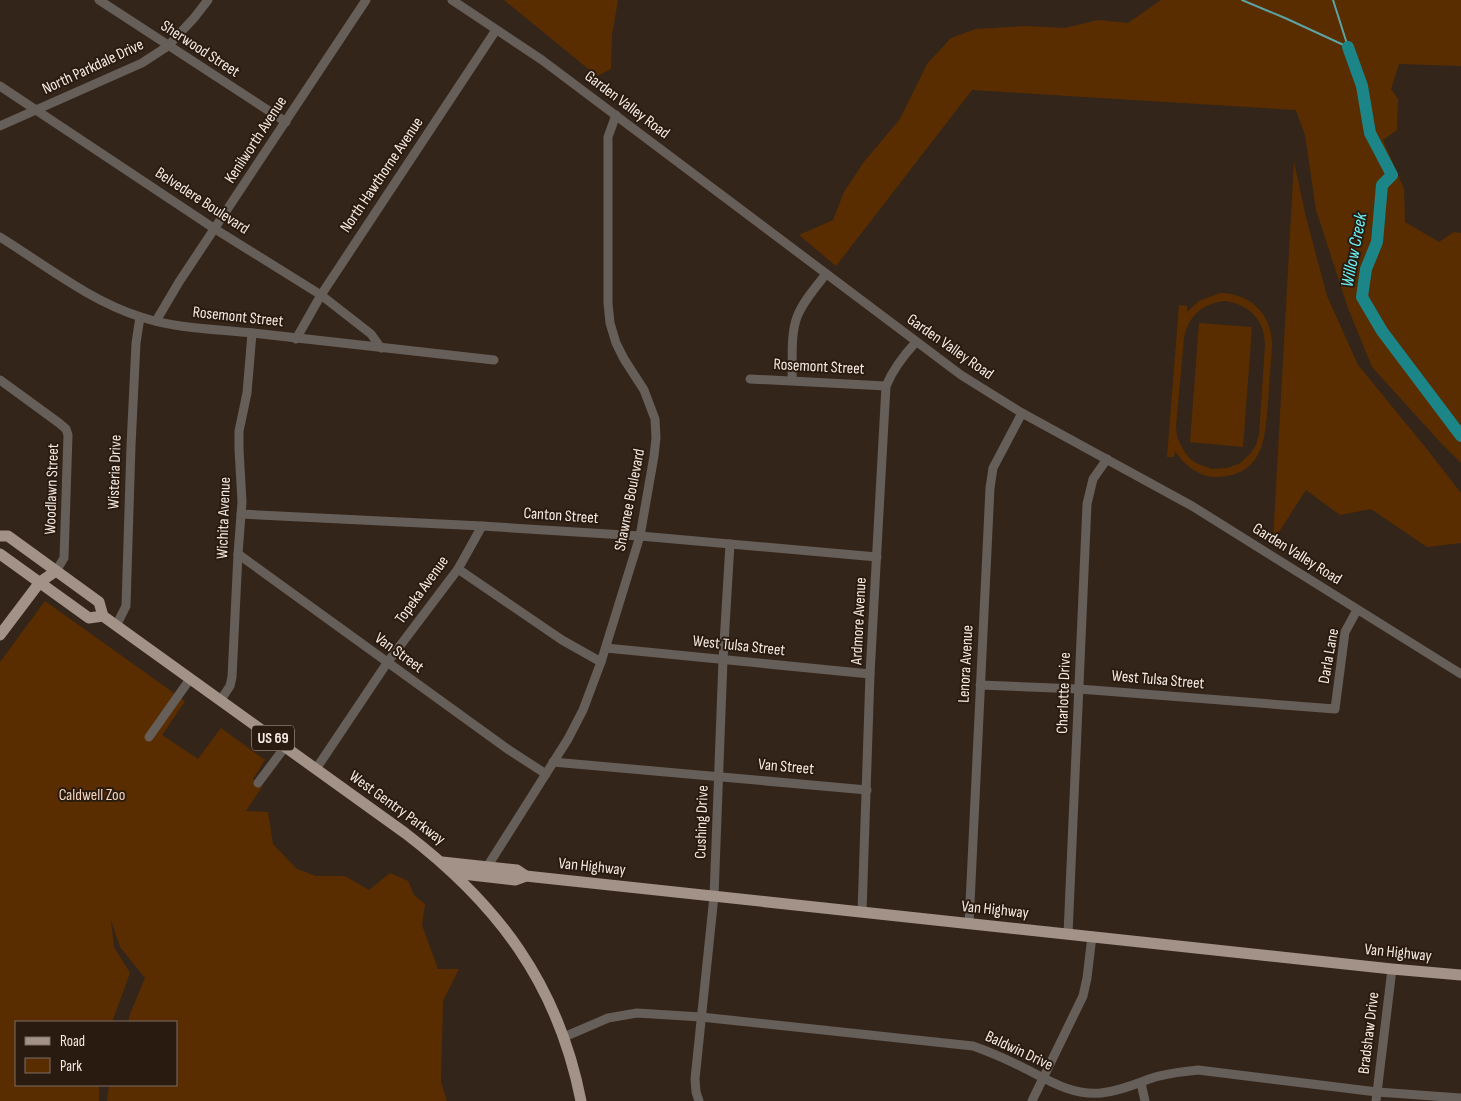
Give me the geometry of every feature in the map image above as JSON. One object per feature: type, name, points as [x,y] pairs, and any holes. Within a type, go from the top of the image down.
[{"type":"main road","name":"West Gentry Parkway","points":[[0,536],[8,536],[99,602],[103,616],[116,626],[316,769],[442,862],[454,873],[487,907],[516,944],[539,983],[564,1037],[581,1101]]},
{"type":"main road","name":"West Gentry Parkway","points":[[0,554],[89,618],[103,616]]},
{"type":"main road","points":[[0,635],[40,582],[56,571]]},
{"type":"main road","name":"Van Highway","points":[[442,862],[517,870],[526,876]]},
{"type":"main road","name":"Van Highway","points":[[454,873],[515,880],[526,876],[1461,975]]},
{"type":"street","name":"Sherwood Street","points":[[99,0],[286,122]]},
{"type":"street","name":"North Parkdale Drive","points":[[0,126],[142,63],[168,46],[208,0]]},
{"type":"street","name":"Kenilworth Avenue","points":[[156,321],[179,282],[366,0]]},
{"type":"street","name":"Garden Valley Road","points":[[452,0],[542,60],[961,375],[1022,413],[1192,506],[1461,674]]},
{"type":"street","name":"North Hawthorne Avenue","points":[[296,339],[321,295],[496,30]]},
{"type":"street","name":"Belvedere Boulevard","points":[[0,86],[215,229],[321,295],[370,334],[381,348]]},
{"type":"street","name":"Shawnee Boulevard","points":[[487,867],[568,740],[583,710],[606,648],[640,536],[656,438],[655,419],[644,390],[616,343],[610,323],[608,303],[608,137],[616,115]]},
{"type":"street","name":"Rosemont Street","points":[[0,237],[110,306],[156,321],[205,330],[252,333],[494,360]]},
{"type":"street","points":[[792,380],[795,325],[798,315],[826,274]]},
{"type":"street","name":"Wisteria Drive","points":[[116,626],[126,606],[131,446],[136,343],[140,317]]},
{"type":"street","name":"Wichita Avenue","points":[[220,701],[230,686],[232,677],[242,502],[239,431],[247,393],[252,333]]},
{"type":"street","name":"Ardmore Avenue","points":[[862,912],[870,674],[886,386],[900,360],[916,342]]},
{"type":"street","name":"Rosemont Street","points":[[750,379],[886,386]]},
{"type":"street","name":"Woodlawn Street","points":[[0,380],[59,423],[67,432],[69,438],[64,558],[56,571]]},
{"type":"street","name":"Lenora Avenue","points":[[969,924],[990,488],[993,468],[1022,413]]},
{"type":"street","name":"Charlotte Drive","points":[[1068,934],[1086,504],[1093,479],[1107,459]]},
{"type":"street","name":"Canton Street","points":[[241,514],[640,536],[878,557]]},
{"type":"street","name":"Topeka Avenue","points":[[316,769],[387,663],[458,569],[482,526]]},
{"type":"street","name":"Cushing Drive","points":[[699,1101],[695,1079],[714,896],[723,660],[730,544]]},
{"type":"street","name":"Van Street","points":[[238,554],[387,663],[509,750],[546,774]]},
{"type":"street","points":[[458,569],[562,640],[601,662]]},
{"type":"street","name":"Darla Lane","points":[[1334,709],[1345,632],[1357,610]]},
{"type":"street","name":"West Tulsa Street","points":[[606,648],[870,674]]},
{"type":"street","points":[[149,737],[190,679]]},
{"type":"street","name":"West Tulsa Street","points":[[980,685],[1079,688],[1334,709]]},
{"type":"street","points":[[258,784],[285,747]]},
{"type":"street","name":"Van Street","points":[[553,762],[867,790]]},
{"type":"street","points":[[1032,1101],[1083,996],[1092,936]]},
{"type":"street","name":"Bradshaw Drive","points":[[1376,1097],[1392,969]]},
{"type":"street","name":"Baldwin Drive","points":[[564,1037],[608,1018],[637,1013],[702,1017],[973,1046],[1008,1060],[1062,1087],[1082,1093],[1118,1091],[1172,1072],[1198,1070],[1376,1097],[1461,1098]]},
{"type":"street","points":[[1140,1083],[1144,1101]]},
{"type":"green space","points":[[504,0],[618,0],[612,35],[611,69],[597,76]]},
{"type":"green space","points":[[1161,0],[1461,0],[1461,66],[1399,64],[1391,89],[1398,99],[1397,130],[1383,140],[1404,189],[1405,222],[1439,242],[1454,232],[1461,233],[1461,463],[1372,367],[1348,308],[1316,210],[1305,135],[1296,110],[972,90],[836,266],[799,235],[833,220],[844,192],[863,163],[900,119],[927,64],[951,38],[976,29],[1026,26],[1065,28],[1098,20],[1128,23]]},
{"type":"green space","points":[[1294,162],[1327,296],[1358,365],[1461,493],[1461,543],[1427,547],[1371,509],[1340,515],[1306,490],[1273,541]]},
{"type":"green space","points":[[1220,293],[1231,294],[1250,301],[1263,315],[1271,334],[1272,345],[1267,416],[1263,441],[1259,452],[1245,469],[1234,474],[1219,477],[1199,473],[1183,462],[1175,451],[1174,457],[1167,457],[1179,305],[1187,306],[1187,312],[1199,301]],"holes":[[[1217,302],[1234,303],[1254,315],[1259,321],[1264,336],[1259,435],[1256,445],[1250,454],[1239,464],[1227,468],[1212,469],[1190,459],[1177,437],[1176,426],[1184,338],[1189,323],[1203,308]]]},
{"type":"green space","points":[[1199,323],[1252,327],[1243,447],[1190,442]]},
{"type":"green space","name":"Caldwell Zoo","points":[[45,601],[185,701],[162,735],[198,759],[221,728],[265,760],[253,779],[262,787],[246,811],[268,812],[273,844],[297,869],[316,876],[345,876],[369,890],[390,873],[408,881],[414,895],[425,904],[422,925],[438,969],[459,969],[443,1001],[441,1082],[447,1101],[107,1101],[109,1086],[178,1086],[178,1021],[128,1021],[145,978],[120,947],[111,920],[114,947],[130,973],[112,1021],[15,1021],[15,1086],[99,1086],[99,1101],[0,1101],[0,662]]},
{"type":"waterway","name":"Willow Creek","points":[[1242,0],[1348,47]]},
{"type":"waterway","points":[[1333,0],[1348,47]]},
{"type":"waterway","name":"Willow Creek","points":[[1348,47],[1362,86],[1370,133],[1392,175],[1382,185],[1377,242],[1366,269],[1362,297],[1382,331],[1461,436]]}]
